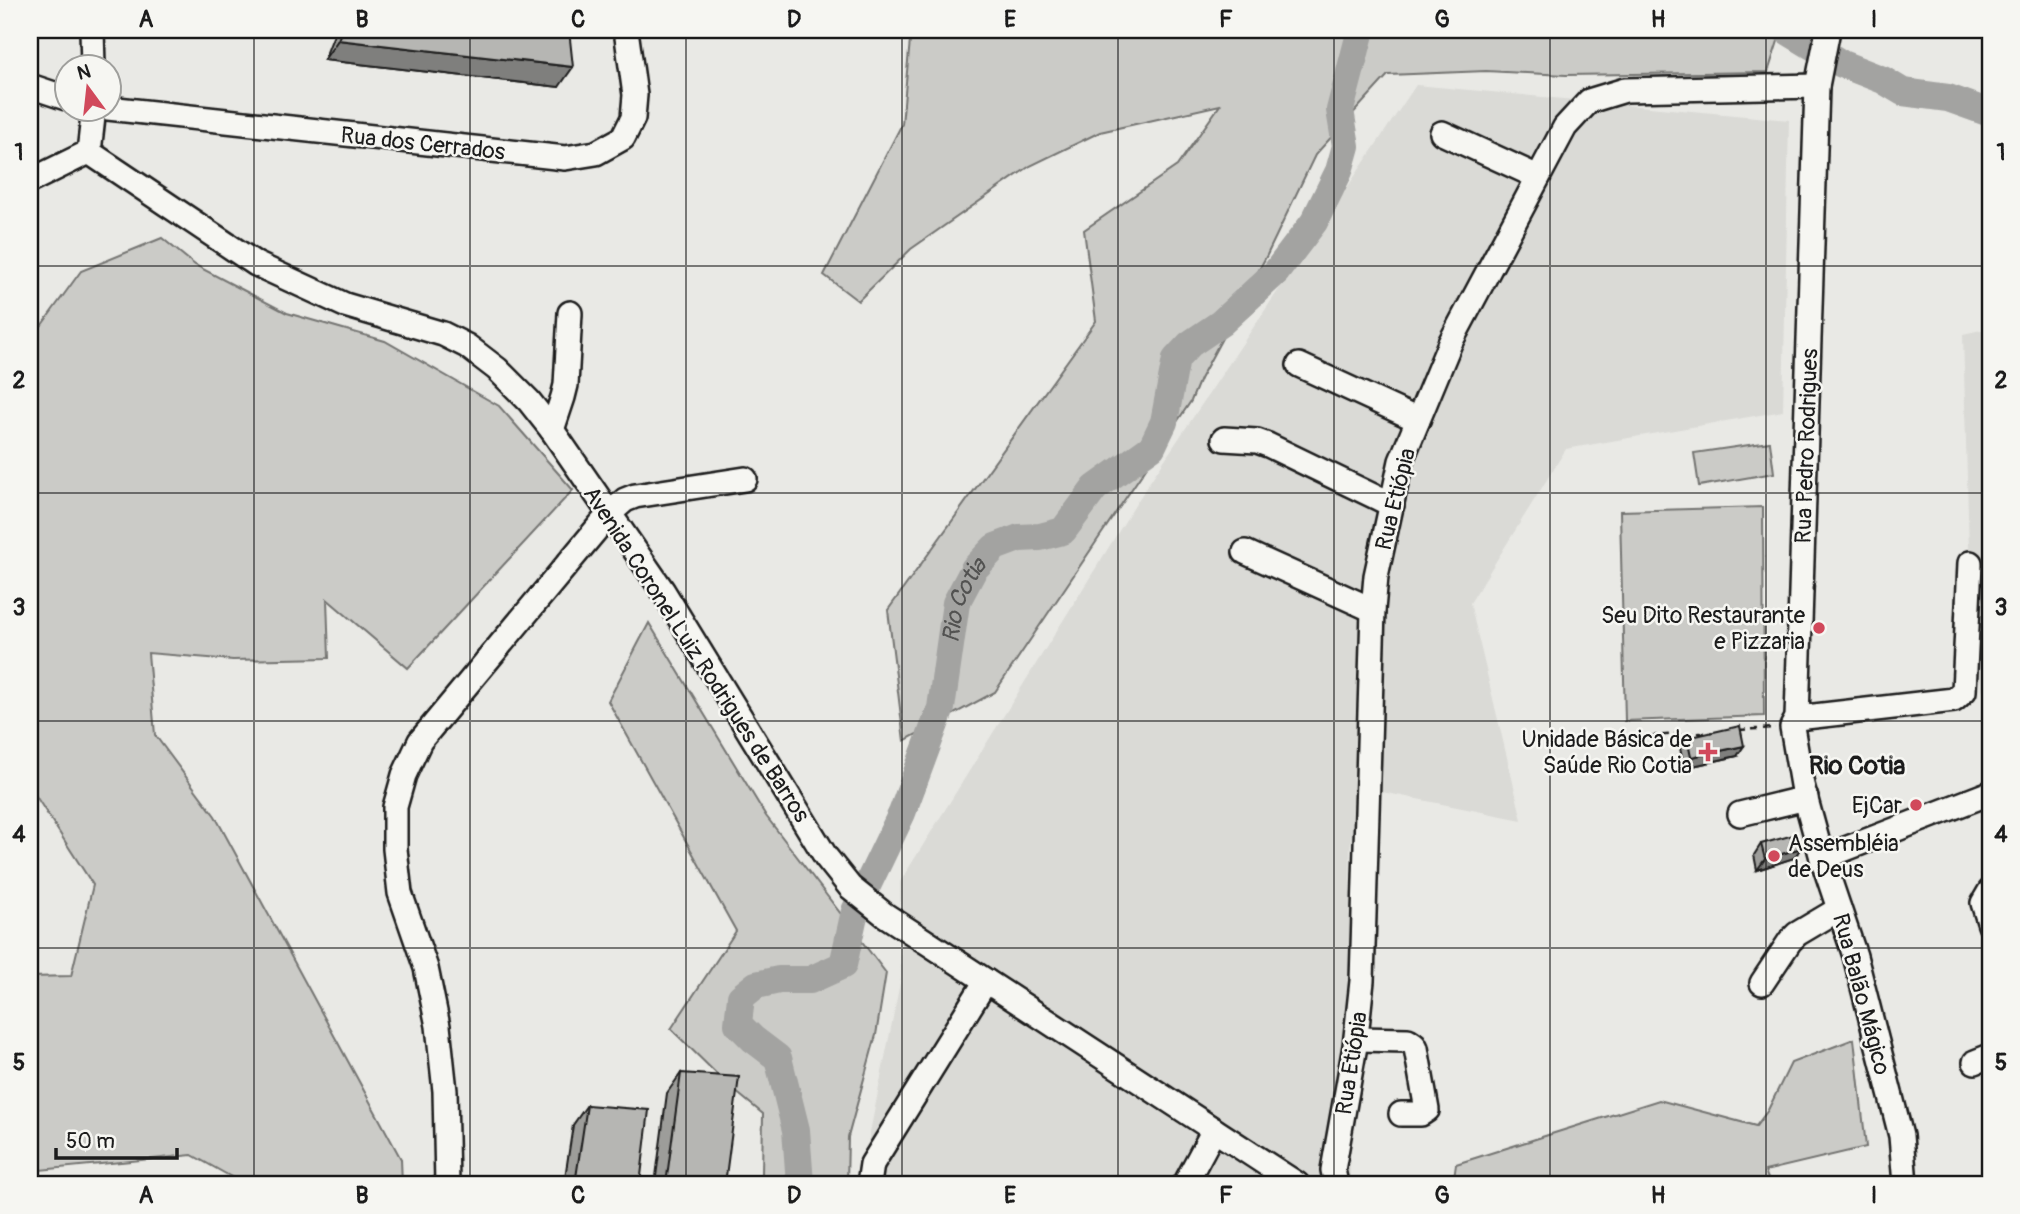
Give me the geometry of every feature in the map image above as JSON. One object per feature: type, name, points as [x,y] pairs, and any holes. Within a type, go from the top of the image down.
[{"type":"street","points":[[92,30],[93,52]]},
{"type":"street","name":"Rua dos Cerrados","points":[[122,110],[565,158],[596,153],[623,138],[633,118],[635,95],[626,30]]},
{"type":"street","name":"Rua Pedro Rodrigues","points":[[1822,858],[1805,798],[1795,723],[1818,79],[1828,30]]},
{"type":"street","name":"Rua Etiópia","points":[[1307,1184],[1334,1177],[1356,1039],[1362,981],[1376,576],[1401,461],[1450,343],[1565,127],[1589,101],[1625,90],[1818,79]]},
{"type":"street","points":[[30,86],[52,93]]},
{"type":"street","points":[[30,181],[89,152],[92,122]]},
{"type":"street","points":[[1441,133],[1538,177]]},
{"type":"street","name":"Avenida Coronel Luiz Rodrigues de Barros","points":[[89,152],[256,264],[345,305],[443,334],[467,346],[497,369],[529,401],[552,430],[610,513],[663,591],[826,857],[850,887],[885,915],[1214,1130],[1286,1181]]},
{"type":"street","points":[[552,430],[566,385],[570,313]]},
{"type":"street","points":[[1298,365],[1418,420]]},
{"type":"street","points":[[1224,439],[1268,444],[1392,505]]},
{"type":"street","points":[[447,1184],[445,1091],[438,1026],[426,968],[400,892],[395,849],[395,807],[404,775],[420,741],[610,513],[625,500],[646,493],[745,479]]},
{"type":"street","points":[[1245,552],[1373,610]]},
{"type":"street","points":[[1795,723],[1954,700],[1964,691],[1970,563]]},
{"type":"street","points":[[1822,858],[1990,793]]},
{"type":"street","points":[[1740,814],[1805,798]]},
{"type":"street","name":"Rua Balão Mágico","points":[[1822,858],[1855,956],[1901,1136],[1905,1184]]},
{"type":"street","points":[[1990,891],[1983,903],[1990,925]]},
{"type":"street","points":[[1762,983],[1797,933],[1839,909]]},
{"type":"street","points":[[869,1184],[872,1164],[986,981]]},
{"type":"street","points":[[1356,1039],[1408,1040],[1414,1044],[1427,1110],[1421,1114],[1401,1114]]},
{"type":"street","points":[[1185,1184],[1214,1130]]},
{"type":"path","points":[[1737,730],[1795,723]]},
{"type":"path","points":[[1614,738],[1724,731]]},
{"type":"shaded area","points":[[911,30],[1776,30],[1780,35],[1768,72],[1566,75],[1486,71],[1388,75],[1315,155],[1267,255],[1200,379],[1191,401],[995,692],[904,741],[888,610],[1096,321],[1084,230],[1177,166],[1220,105],[1100,132],[1030,166],[911,249],[858,301],[824,275],[902,124]]},
{"type":"shaded area","points":[[1416,85],[1789,120],[1783,411],[1566,449],[1470,603],[1522,820],[1357,787],[1350,851],[1350,1184],[861,1184],[901,978],[900,882],[1147,486]]},
{"type":"shaded area","points":[[162,238],[195,265],[287,313],[385,341],[499,406],[573,490],[408,668],[327,599],[329,658],[233,660],[148,653],[155,735],[215,816],[401,1159],[402,1184],[244,1184],[192,1155],[30,1171],[30,977],[71,976],[93,885],[30,787],[30,332],[36,333],[81,271]]},
{"type":"shaded area","points":[[1990,328],[1990,719],[1976,664],[1980,554],[1969,551],[1963,334]]},
{"type":"shaded area","points":[[1770,442],[1774,473],[1699,486],[1694,453]]},
{"type":"shaded area","points":[[1763,507],[1764,716],[1625,721],[1620,511]]},
{"type":"shaded area","points":[[649,623],[766,816],[886,973],[876,1035],[848,1137],[847,1184],[759,1184],[762,1174],[763,1114],[729,1086],[671,1029],[736,931],[608,701]]},
{"type":"shaded area","points":[[1854,1039],[1866,1147],[1765,1171],[1770,1184],[1453,1184],[1456,1164],[1659,1100],[1756,1126],[1768,1110],[1791,1063]]},
{"type":"building","points":[[342,30],[453,30],[539,39],[538,30],[569,30],[573,67],[338,40]]},
{"type":"building","points":[[1740,726],[1744,746],[1691,757],[1687,738]]},
{"type":"building","points":[[1797,834],[1801,848],[1765,859],[1761,844]]},
{"type":"building","points":[[681,1073],[739,1077],[725,1184],[666,1184]]},
{"type":"building","points":[[587,1105],[649,1110],[640,1184],[575,1184]]},
{"type":"waterway","name":"Rio Cotia","points":[[800,1184],[796,1130],[778,1058],[738,1024],[741,997],[756,985],[779,980],[810,980],[843,965],[855,911],[902,813],[941,708],[956,603],[974,569],[995,547],[1019,538],[1040,537],[1063,531],[1095,488],[1152,447],[1164,422],[1176,359],[1190,344],[1221,323],[1276,272],[1314,222],[1339,171],[1346,146],[1340,110],[1361,30]]},
{"type":"waterway","name":"Rio Cotia","points":[[1786,30],[1842,64],[1883,80],[1903,92],[1948,98],[1990,113]]},
{"type":"place","name":"Seu Dito Restaurante e Pizzaria","points":[[1819,628]]},
{"type":"place","name":"Unidade Básica de Saúde Rio Cotia","points":[[1708,752]]},
{"type":"place","name":"EjCar","points":[[1916,805]]},
{"type":"place","name":"Assembléia de Deus","points":[[1774,856]]},
{"type":"district","name":"Rio Cotia","points":[[1857,765]]}]
